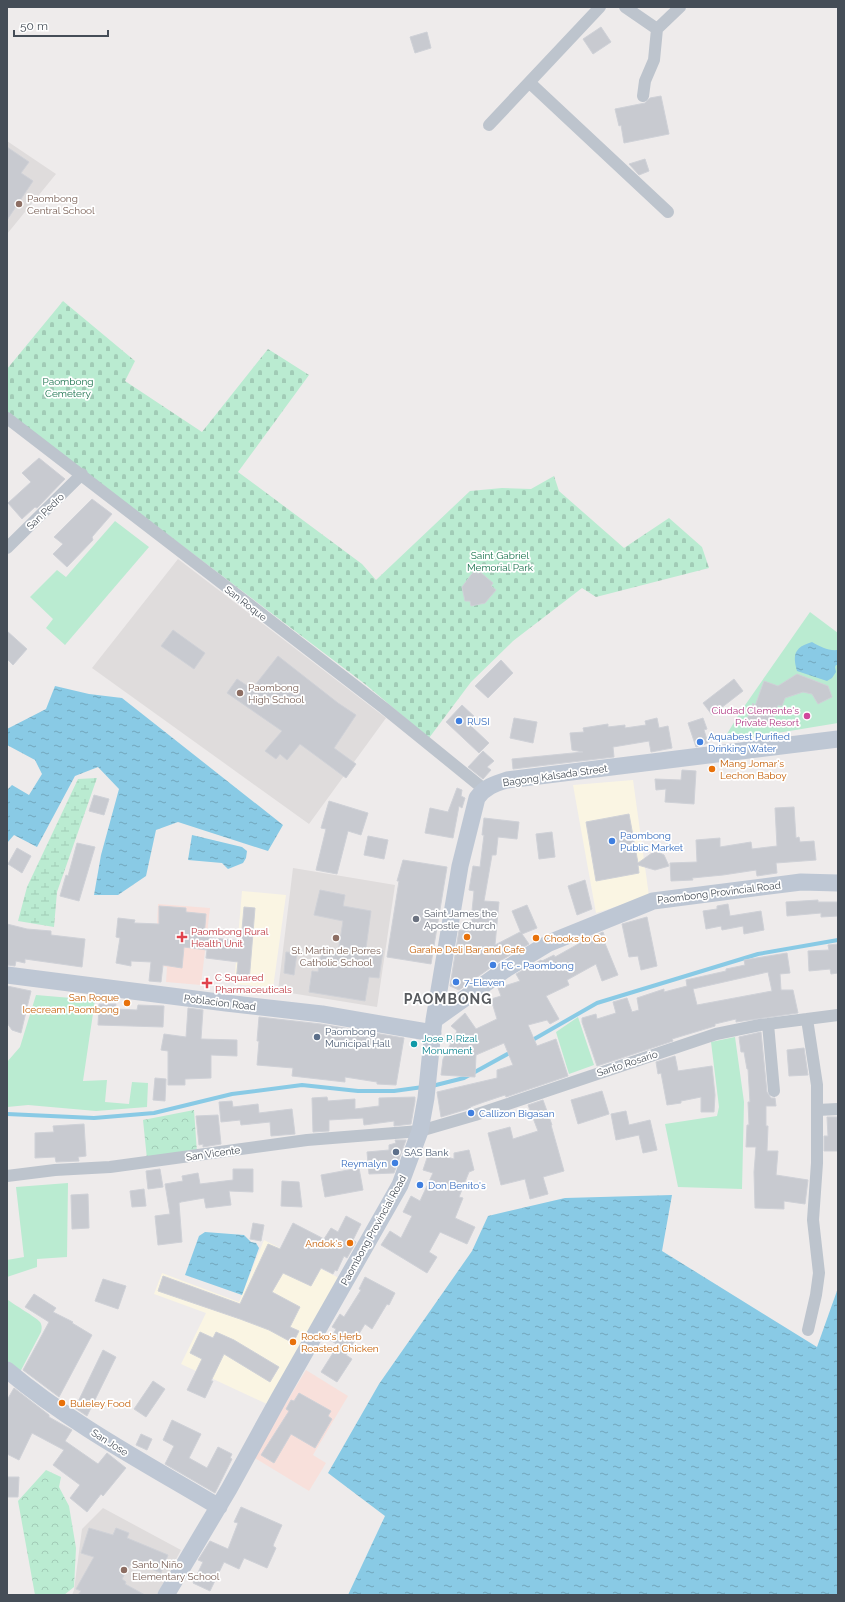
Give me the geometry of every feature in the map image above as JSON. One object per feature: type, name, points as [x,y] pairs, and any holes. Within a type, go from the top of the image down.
[{"type":"main road","name":"Bagong Kalsada Street","points":[[484,790],[490,785],[507,780],[838,739]]},
{"type":"main road","points":[[434,1026],[460,866],[477,798],[484,790]]},
{"type":"main road","name":"Paombong Provincial Road","points":[[166,1595],[219,1507],[282,1392],[400,1185],[420,1131],[426,1098],[434,1026],[506,969],[549,943],[653,901],[801,882],[838,883]]},
{"type":"main road","name":"Poblacion Road","points":[[7,975],[219,1002],[434,1026]]},
{"type":"main road","name":"San Jose","points":[[7,1370],[42,1398],[108,1441],[219,1507]]},
{"type":"street","points":[[489,125],[600,7]]},
{"type":"street","points":[[625,7],[657,29]]},
{"type":"street","points":[[643,96],[645,81],[654,60],[657,29],[680,7]]},
{"type":"street","points":[[530,83],[668,212]]},
{"type":"street","name":"San Roque","points":[[7,418],[82,474],[384,708],[484,790]]},
{"type":"street","name":"San Pedro","points":[[7,548],[82,474]]},
{"type":"street","name":"Santo Rosario","points":[[420,1131],[475,1115],[716,1034],[768,1024],[838,1015]]},
{"type":"street","points":[[807,1019],[817,1085],[817,1163],[813,1220],[819,1273],[816,1295],[808,1330]]},
{"type":"street","points":[[768,1024],[774,1091]]},
{"type":"street","points":[[817,1110],[838,1109]]},
{"type":"street","name":"San Vicente","points":[[7,1176],[55,1170],[110,1167],[307,1140],[420,1131]]},
{"type":"shaded area","name":"Paombong Central School","points":[[7,141],[56,174],[7,234]]},
{"type":"shaded area","name":"Paombong High School","points":[[178,559],[386,718],[309,824],[92,668]]},
{"type":"shaded area","name":"Paombong Public Market","points":[[633,780],[649,896],[596,913],[573,785]]},
{"type":"shaded area","name":"St. Martin de Porres Catholic School","points":[[293,868],[395,885],[377,1007],[278,991]]},
{"type":"shaded area","points":[[242,891],[286,895],[273,988],[234,984]]},
{"type":"shaded area","name":"Paombong Rural Health Unit","points":[[158,904],[210,908],[201,985],[166,982],[167,967],[155,965]]},
{"type":"shaded area","points":[[264,1240],[341,1279],[267,1404],[181,1364],[206,1313],[154,1294],[162,1273],[239,1302]]},
{"type":"shaded area","points":[[306,1370],[348,1396],[313,1455],[326,1463],[309,1491],[253,1457]]},
{"type":"shaded area","name":"Santo Niño Elementary School","points":[[103,1508],[181,1550],[157,1595],[72,1595],[74,1590],[82,1529]]},
{"type":"green space","points":[[63,301],[135,361],[125,381],[202,432],[268,349],[309,375],[238,472],[362,564],[376,580],[470,491],[502,488],[531,489],[554,476],[559,491],[624,548],[669,518],[702,547],[709,568],[596,597],[582,588],[513,641],[471,682],[429,738],[365,684],[7,413],[7,369]]},
{"type":"green space","points":[[115,521],[149,547],[65,645],[46,628],[53,619],[30,597],[57,570],[66,577]]},
{"type":"green space","points":[[810,612],[838,633],[838,723],[722,742],[741,711]]},
{"type":"green space","points":[[97,778],[57,892],[54,927],[18,921],[27,887],[78,779]]},
{"type":"green space","points":[[36,995],[95,1000],[83,1081],[107,1080],[105,1102],[129,1104],[132,1082],[148,1083],[147,1107],[96,1111],[28,1105],[7,1107],[7,1062],[20,1047]]},
{"type":"green space","points":[[578,1017],[594,1065],[569,1074],[556,1032]]},
{"type":"green space","points":[[735,1037],[744,1102],[742,1189],[678,1187],[665,1124],[717,1116],[719,1107],[711,1042]]},
{"type":"green space","points":[[194,1110],[197,1153],[147,1159],[143,1120]]},
{"type":"green space","points":[[68,1183],[67,1257],[37,1259],[37,1267],[7,1277],[7,1260],[24,1257],[16,1187]]},
{"type":"green space","points":[[7,1299],[38,1320],[42,1328],[18,1376],[7,1366]]},
{"type":"green space","points":[[46,1470],[61,1477],[59,1487],[69,1506],[76,1548],[74,1587],[64,1595],[35,1595],[18,1501]]},
{"type":"water","points":[[812,642],[828,649],[838,650],[838,665],[835,667],[836,672],[832,678],[827,681],[797,671],[795,660],[796,652],[802,646]]},
{"type":"water","points":[[55,686],[89,694],[122,698],[283,825],[268,851],[178,822],[156,830],[146,876],[118,895],[94,895],[101,855],[119,789],[98,767],[75,776],[37,847],[14,835],[7,843],[7,790],[12,785],[29,795],[42,774],[35,760],[7,745],[7,729],[46,709]]},
{"type":"water","points":[[192,835],[242,847],[247,851],[246,858],[243,863],[228,869],[222,863],[188,860]]},
{"type":"water","points":[[672,1195],[662,1251],[817,1347],[838,1288],[838,1595],[348,1595],[385,1516],[328,1473],[379,1384],[472,1251],[488,1216],[565,1198]]},
{"type":"water","points":[[205,1232],[244,1235],[251,1242],[256,1243],[259,1248],[242,1295],[185,1275],[199,1236]]},
{"type":"building","points":[[601,27],[611,42],[593,54],[583,39]]},
{"type":"building","points":[[427,32],[431,48],[415,53],[410,37]]},
{"type":"building","points":[[661,96],[669,134],[624,143],[621,125],[619,126],[615,109],[645,103],[650,98]]},
{"type":"building","points":[[7,147],[29,162],[21,173],[33,181],[7,220]]},
{"type":"building","points":[[645,159],[649,171],[639,175],[629,164]]},
{"type":"building","points":[[39,458],[65,479],[37,508],[35,507],[22,519],[8,503],[31,482],[22,473]]},
{"type":"building","points":[[92,499],[112,514],[92,537],[93,540],[67,567],[53,554],[63,544],[54,537]]},
{"type":"building","points":[[474,571],[478,574],[480,572],[493,583],[491,586],[496,590],[485,603],[471,606],[470,601],[465,601],[462,587]]},
{"type":"building","points":[[173,630],[205,653],[194,669],[161,646]]},
{"type":"building","points":[[7,631],[27,649],[13,665],[7,659]]},
{"type":"building","points":[[278,656],[338,703],[356,715],[334,748],[356,764],[346,778],[300,744],[287,760],[280,754],[276,759],[265,751],[282,731],[227,693],[237,679],[252,689]]},
{"type":"building","points":[[501,660],[513,673],[488,698],[475,686]]},
{"type":"building","points":[[797,674],[828,686],[832,697],[818,704],[812,694],[803,692],[785,698],[782,706],[778,705],[770,727],[747,719],[753,703],[755,706],[764,681],[778,686]]},
{"type":"building","points":[[734,679],[743,691],[712,715],[703,703]]},
{"type":"building","points":[[462,705],[477,719],[471,726],[489,743],[479,753],[446,722]]},
{"type":"building","points":[[514,718],[537,722],[533,743],[510,738]]},
{"type":"building","points":[[657,718],[659,728],[668,726],[672,748],[651,752],[649,741],[613,747],[614,757],[513,769],[512,759],[583,752],[572,750],[570,733],[584,732],[583,728],[608,724],[608,727],[625,725],[625,728],[646,725],[645,721]]},
{"type":"building","points":[[703,718],[707,729],[704,730],[708,743],[696,747],[688,723]]},
{"type":"building","points":[[483,751],[494,761],[487,767],[491,770],[483,779],[468,767]]},
{"type":"building","points":[[682,770],[696,771],[694,804],[665,802],[666,789],[656,790],[655,779],[681,780]]},
{"type":"building","points":[[457,788],[462,790],[461,796],[465,798],[462,808],[459,806],[453,838],[425,833],[430,808],[448,812]]},
{"type":"building","points":[[94,795],[109,799],[104,815],[89,811]]},
{"type":"building","points":[[329,801],[368,813],[361,835],[348,831],[337,874],[316,870],[326,829],[321,828]]},
{"type":"building","points":[[794,807],[796,838],[799,837],[800,842],[814,841],[816,860],[776,863],[777,873],[757,876],[756,870],[692,878],[693,880],[671,881],[670,863],[697,862],[696,840],[720,838],[720,847],[751,842],[752,849],[777,846],[775,808]]},
{"type":"building","points":[[629,814],[638,863],[652,853],[658,852],[664,855],[669,866],[655,870],[638,865],[639,873],[596,881],[586,822]]},
{"type":"building","points":[[484,818],[519,822],[517,839],[498,837],[496,855],[492,855],[484,901],[499,902],[495,945],[520,932],[521,933],[512,911],[527,905],[537,928],[522,934],[529,944],[500,961],[459,990],[450,986],[459,930],[470,931],[474,891],[469,890],[473,866],[480,867],[484,835],[482,835]]},
{"type":"building","points":[[552,832],[555,857],[539,859],[536,834]]},
{"type":"building","points":[[368,836],[388,840],[384,859],[364,855]]},
{"type":"building","points":[[77,843],[95,847],[79,901],[60,896],[66,875],[68,876]]},
{"type":"building","points":[[17,848],[31,856],[22,873],[8,864]]},
{"type":"building","name":"Saint James the Apostle Church","points":[[403,860],[447,867],[431,964],[387,957],[399,881],[397,881]]},
{"type":"building","points":[[585,880],[592,909],[577,915],[568,886]]},
{"type":"building","points":[[320,890],[345,895],[343,906],[371,911],[366,948],[383,951],[379,978],[369,977],[365,1001],[309,992],[312,971],[318,972],[322,950],[338,953],[343,921],[314,915]]},
{"type":"building","points":[[818,900],[818,902],[838,902],[838,916],[821,917],[821,913],[787,916],[786,902]]},
{"type":"building","points":[[728,904],[730,916],[761,911],[764,930],[744,934],[743,926],[722,930],[721,926],[706,929],[703,911],[717,909],[717,906]]},
{"type":"building","points":[[159,906],[186,908],[186,912],[206,914],[204,937],[241,941],[244,907],[255,908],[249,982],[236,981],[238,962],[206,958],[207,950],[184,947],[182,968],[163,965],[161,982],[149,981],[151,962],[131,961],[131,966],[116,963],[120,938],[116,937],[118,918],[135,920],[134,923],[159,924]]},
{"type":"building","points":[[647,917],[657,966],[641,970],[638,956],[629,957],[622,924]]},
{"type":"building","points":[[7,924],[27,929],[51,931],[51,935],[85,939],[82,967],[25,959],[25,963],[16,961],[15,966],[7,965]]},
{"type":"building","points":[[603,932],[606,940],[604,941],[618,975],[602,981],[596,964],[567,980],[569,985],[546,996],[559,1019],[550,1024],[547,1020],[528,1025],[537,1046],[556,1039],[568,1076],[506,1097],[505,1095],[470,1107],[471,1108],[441,1117],[437,1092],[497,1078],[497,1070],[513,1065],[504,1043],[476,1055],[475,1077],[441,1075],[443,1059],[457,1031],[451,1026],[465,1013],[476,1029],[497,1019],[491,999],[501,996],[498,988],[520,981],[516,974],[541,960],[542,961],[554,955],[555,957]]},
{"type":"building","points":[[838,944],[838,973],[831,974],[830,969],[809,971],[808,951],[829,950],[828,945]]},
{"type":"building","points":[[286,952],[297,953],[294,975],[284,973]]},
{"type":"building","points":[[787,953],[790,973],[780,974],[781,990],[793,990],[798,1013],[736,1022],[736,1019],[715,1024],[715,1026],[672,1039],[673,1041],[597,1066],[582,1018],[596,1014],[597,1019],[616,1013],[613,1002],[627,998],[632,1012],[639,1010],[637,998],[664,989],[664,992],[687,986],[686,980],[745,965],[744,960]],"holes":[[[768,972],[772,991],[697,1005],[693,989]]]},
{"type":"building","points":[[7,986],[31,991],[21,1033],[12,1030],[7,1023]]},
{"type":"building","points":[[99,1004],[116,1004],[115,1009],[137,1010],[138,1005],[164,1006],[163,1027],[98,1025]]},
{"type":"building","points":[[188,1008],[203,1010],[201,1039],[237,1040],[237,1056],[211,1055],[211,1078],[185,1079],[185,1085],[168,1085],[168,1051],[161,1050],[164,1034],[186,1037]]},
{"type":"building","points":[[259,1017],[321,1024],[404,1038],[396,1085],[377,1084],[377,1082],[345,1077],[345,1082],[292,1076],[293,1068],[257,1065]]},
{"type":"building","points":[[761,1032],[767,1092],[771,1098],[775,1098],[776,1106],[766,1106],[766,1126],[768,1126],[767,1151],[778,1151],[776,1175],[808,1180],[805,1204],[784,1201],[784,1209],[755,1208],[754,1172],[756,1147],[746,1147],[747,1125],[749,1125],[748,1102],[750,1102],[748,1069],[744,1052],[741,1052],[739,1037]]},
{"type":"building","points":[[804,1048],[808,1075],[789,1076],[787,1050]]},
{"type":"building","points":[[675,1056],[678,1071],[712,1066],[715,1095],[714,1112],[701,1112],[701,1097],[681,1101],[681,1103],[667,1105],[661,1073],[658,1074],[656,1062]]},
{"type":"building","points":[[155,1078],[166,1079],[165,1101],[153,1100]]},
{"type":"building","points":[[602,1091],[609,1114],[578,1124],[571,1100]]},
{"type":"building","points":[[327,1097],[328,1101],[355,1099],[355,1109],[379,1106],[379,1098],[415,1097],[411,1124],[394,1126],[394,1121],[364,1125],[363,1118],[329,1120],[329,1131],[313,1132],[312,1098]]},
{"type":"building","points":[[543,1100],[552,1125],[564,1171],[543,1177],[548,1194],[530,1199],[525,1179],[501,1185],[488,1133],[510,1127],[513,1139],[538,1131],[528,1105]]},
{"type":"building","points":[[232,1101],[233,1107],[258,1104],[259,1113],[292,1109],[295,1134],[271,1136],[270,1122],[241,1125],[240,1120],[221,1122],[219,1102]]},
{"type":"building","points":[[626,1111],[629,1125],[650,1120],[657,1150],[643,1153],[639,1135],[616,1140],[611,1114]]},
{"type":"building","points":[[218,1115],[221,1144],[203,1147],[203,1144],[199,1145],[196,1116]]},
{"type":"building","points":[[827,1117],[838,1117],[838,1151],[824,1151],[824,1136],[828,1136]]},
{"type":"building","points":[[84,1124],[86,1156],[78,1157],[79,1161],[56,1162],[55,1157],[35,1158],[35,1133],[54,1132],[53,1126]]},
{"type":"building","points":[[395,1140],[406,1140],[394,1173],[369,1174],[367,1152],[389,1150],[389,1145],[396,1143]]},
{"type":"building","points":[[469,1150],[474,1170],[469,1172],[459,1197],[463,1198],[455,1218],[475,1227],[467,1244],[440,1232],[429,1252],[437,1257],[427,1273],[381,1245],[390,1231],[401,1238],[412,1216],[403,1212],[411,1196],[420,1201],[433,1173],[423,1170],[429,1152],[454,1159],[454,1153]]},
{"type":"building","points":[[359,1168],[363,1190],[325,1197],[321,1175]]},
{"type":"building","points":[[160,1169],[163,1187],[148,1189],[146,1171]]},
{"type":"building","points":[[233,1169],[253,1169],[253,1192],[229,1191],[231,1205],[206,1208],[204,1198],[179,1203],[182,1242],[158,1245],[155,1216],[170,1214],[165,1184],[183,1181],[182,1176],[198,1173],[200,1184],[233,1180]]},
{"type":"building","points":[[282,1181],[299,1182],[302,1207],[281,1206]]},
{"type":"building","points":[[144,1189],[146,1206],[132,1207],[130,1191]]},
{"type":"building","points":[[88,1194],[89,1228],[72,1229],[71,1195]]},
{"type":"building","points":[[346,1216],[361,1224],[353,1240],[356,1242],[347,1258],[344,1256],[337,1271],[335,1270],[333,1274],[321,1268],[311,1286],[283,1273],[272,1292],[300,1307],[290,1327],[299,1331],[293,1343],[269,1330],[158,1291],[163,1276],[240,1304],[268,1244],[280,1249],[293,1223],[324,1239],[331,1228],[338,1232]]},
{"type":"building","points":[[253,1223],[264,1225],[261,1241],[250,1239]]},
{"type":"building","points":[[365,1277],[395,1293],[389,1305],[387,1304],[372,1329],[365,1324],[346,1355],[352,1359],[337,1382],[321,1372],[338,1345],[330,1340],[336,1329],[332,1327],[340,1314],[344,1317],[361,1290],[359,1289]]},
{"type":"building","points":[[103,1279],[126,1286],[118,1309],[95,1301]]},
{"type":"building","points":[[34,1294],[56,1308],[53,1312],[73,1322],[72,1323],[92,1335],[59,1397],[23,1370],[49,1322],[25,1307]]},
{"type":"building","points":[[200,1332],[213,1338],[216,1332],[234,1340],[279,1367],[270,1382],[224,1354],[211,1381],[213,1381],[205,1398],[187,1390],[202,1359],[190,1353]]},
{"type":"building","points":[[103,1350],[116,1357],[87,1416],[75,1408]]},
{"type":"building","points":[[153,1381],[165,1389],[146,1417],[134,1409]]},
{"type":"building","points":[[14,1388],[49,1415],[49,1417],[72,1430],[65,1441],[98,1464],[107,1453],[126,1468],[103,1496],[101,1494],[87,1512],[70,1498],[80,1485],[53,1465],[64,1450],[32,1433],[19,1460],[7,1454],[7,1400]]},
{"type":"building","points":[[299,1393],[331,1411],[328,1416],[332,1419],[315,1448],[291,1434],[274,1463],[261,1455],[289,1411],[286,1409],[291,1400],[294,1401]]},
{"type":"building","points":[[172,1420],[201,1434],[189,1458],[207,1468],[218,1447],[232,1454],[230,1458],[232,1459],[215,1493],[165,1464],[174,1446],[163,1440]]},
{"type":"building","points":[[141,1434],[152,1439],[147,1450],[136,1445]]},
{"type":"building","points":[[7,1477],[19,1477],[18,1497],[7,1497]]},
{"type":"building","points":[[241,1507],[282,1525],[273,1546],[276,1548],[267,1568],[244,1558],[239,1569],[224,1562],[210,1591],[193,1583],[203,1562],[198,1560],[210,1541],[228,1549],[238,1523],[234,1522]]},
{"type":"building","points":[[89,1528],[113,1535],[116,1528],[129,1533],[127,1538],[168,1555],[161,1573],[132,1561],[122,1579],[126,1582],[125,1584],[145,1595],[78,1595],[81,1591],[76,1589],[94,1557],[81,1553]]},
{"type":"waterway","points":[[529,1042],[597,1003],[758,954],[838,940]]},
{"type":"waterway","points":[[432,1086],[464,1078],[513,1051]]},
{"type":"waterway","points":[[7,1114],[94,1118],[154,1113],[232,1094],[302,1085],[358,1091],[394,1091],[423,1087]]},
{"type":"place","name":"Paombong Central School","points":[[19,204]]},
{"type":"place","name":"Paombong High School","points":[[240,693]]},
{"type":"place","name":"Ciudad Clemente's Private Resort","points":[[807,716]]},
{"type":"place","name":"RUSI","points":[[459,721]]},
{"type":"place","name":"Aquabest Purified Drinking Water","points":[[700,742]]},
{"type":"place","name":"Mang Jomar's Lechon Baboy","points":[[712,769]]},
{"type":"place","name":"Paombong Public Market","points":[[612,841]]},
{"type":"place","name":"Saint James the Apostle Church","points":[[416,919]]},
{"type":"place","name":"Paombong Rural Health Unit","points":[[182,937]]},
{"type":"place","name":"Garahe Deli Bar and Cafe","points":[[467,937]]},
{"type":"place","name":"St. Martin de Porres Catholic School","points":[[336,938]]},
{"type":"place","name":"Chooks to Go","points":[[536,938]]},
{"type":"place","name":"FC - Paombong","points":[[493,965]]},
{"type":"place","name":"7-Eleven","points":[[456,982]]},
{"type":"place","name":"C Squared Pharmaceuticals","points":[[207,983]]},
{"type":"place","name":"San Roque Icecream Paombong","points":[[127,1003]]},
{"type":"place","name":"Paombong Municipal Hall","points":[[317,1037]]},
{"type":"place","name":"Jose P. Rizal Monument","points":[[414,1044]]},
{"type":"place","name":"Callizon Bigasan","points":[[471,1113]]},
{"type":"place","name":"SAS Bank","points":[[396,1152]]},
{"type":"place","name":"Reymalyn","points":[[395,1163]]},
{"type":"place","name":"Don Benito's","points":[[420,1185]]},
{"type":"place","name":"Andok's","points":[[350,1243]]},
{"type":"place","name":"Rocko's Herb Roasted Chicken","points":[[293,1342]]},
{"type":"place","name":"Buleley Food","points":[[62,1403]]},
{"type":"place","name":"Santo Niño Elementary School","points":[[124,1570]]},
{"type":"district","name":"PAOMBONG","points":[[448,999]]},
{"type":"park label","name":"Paombong Cemetery","points":[[68,386]]},
{"type":"park label","name":"Saint Gabriel Memorial Park","points":[[500,560]]}]
